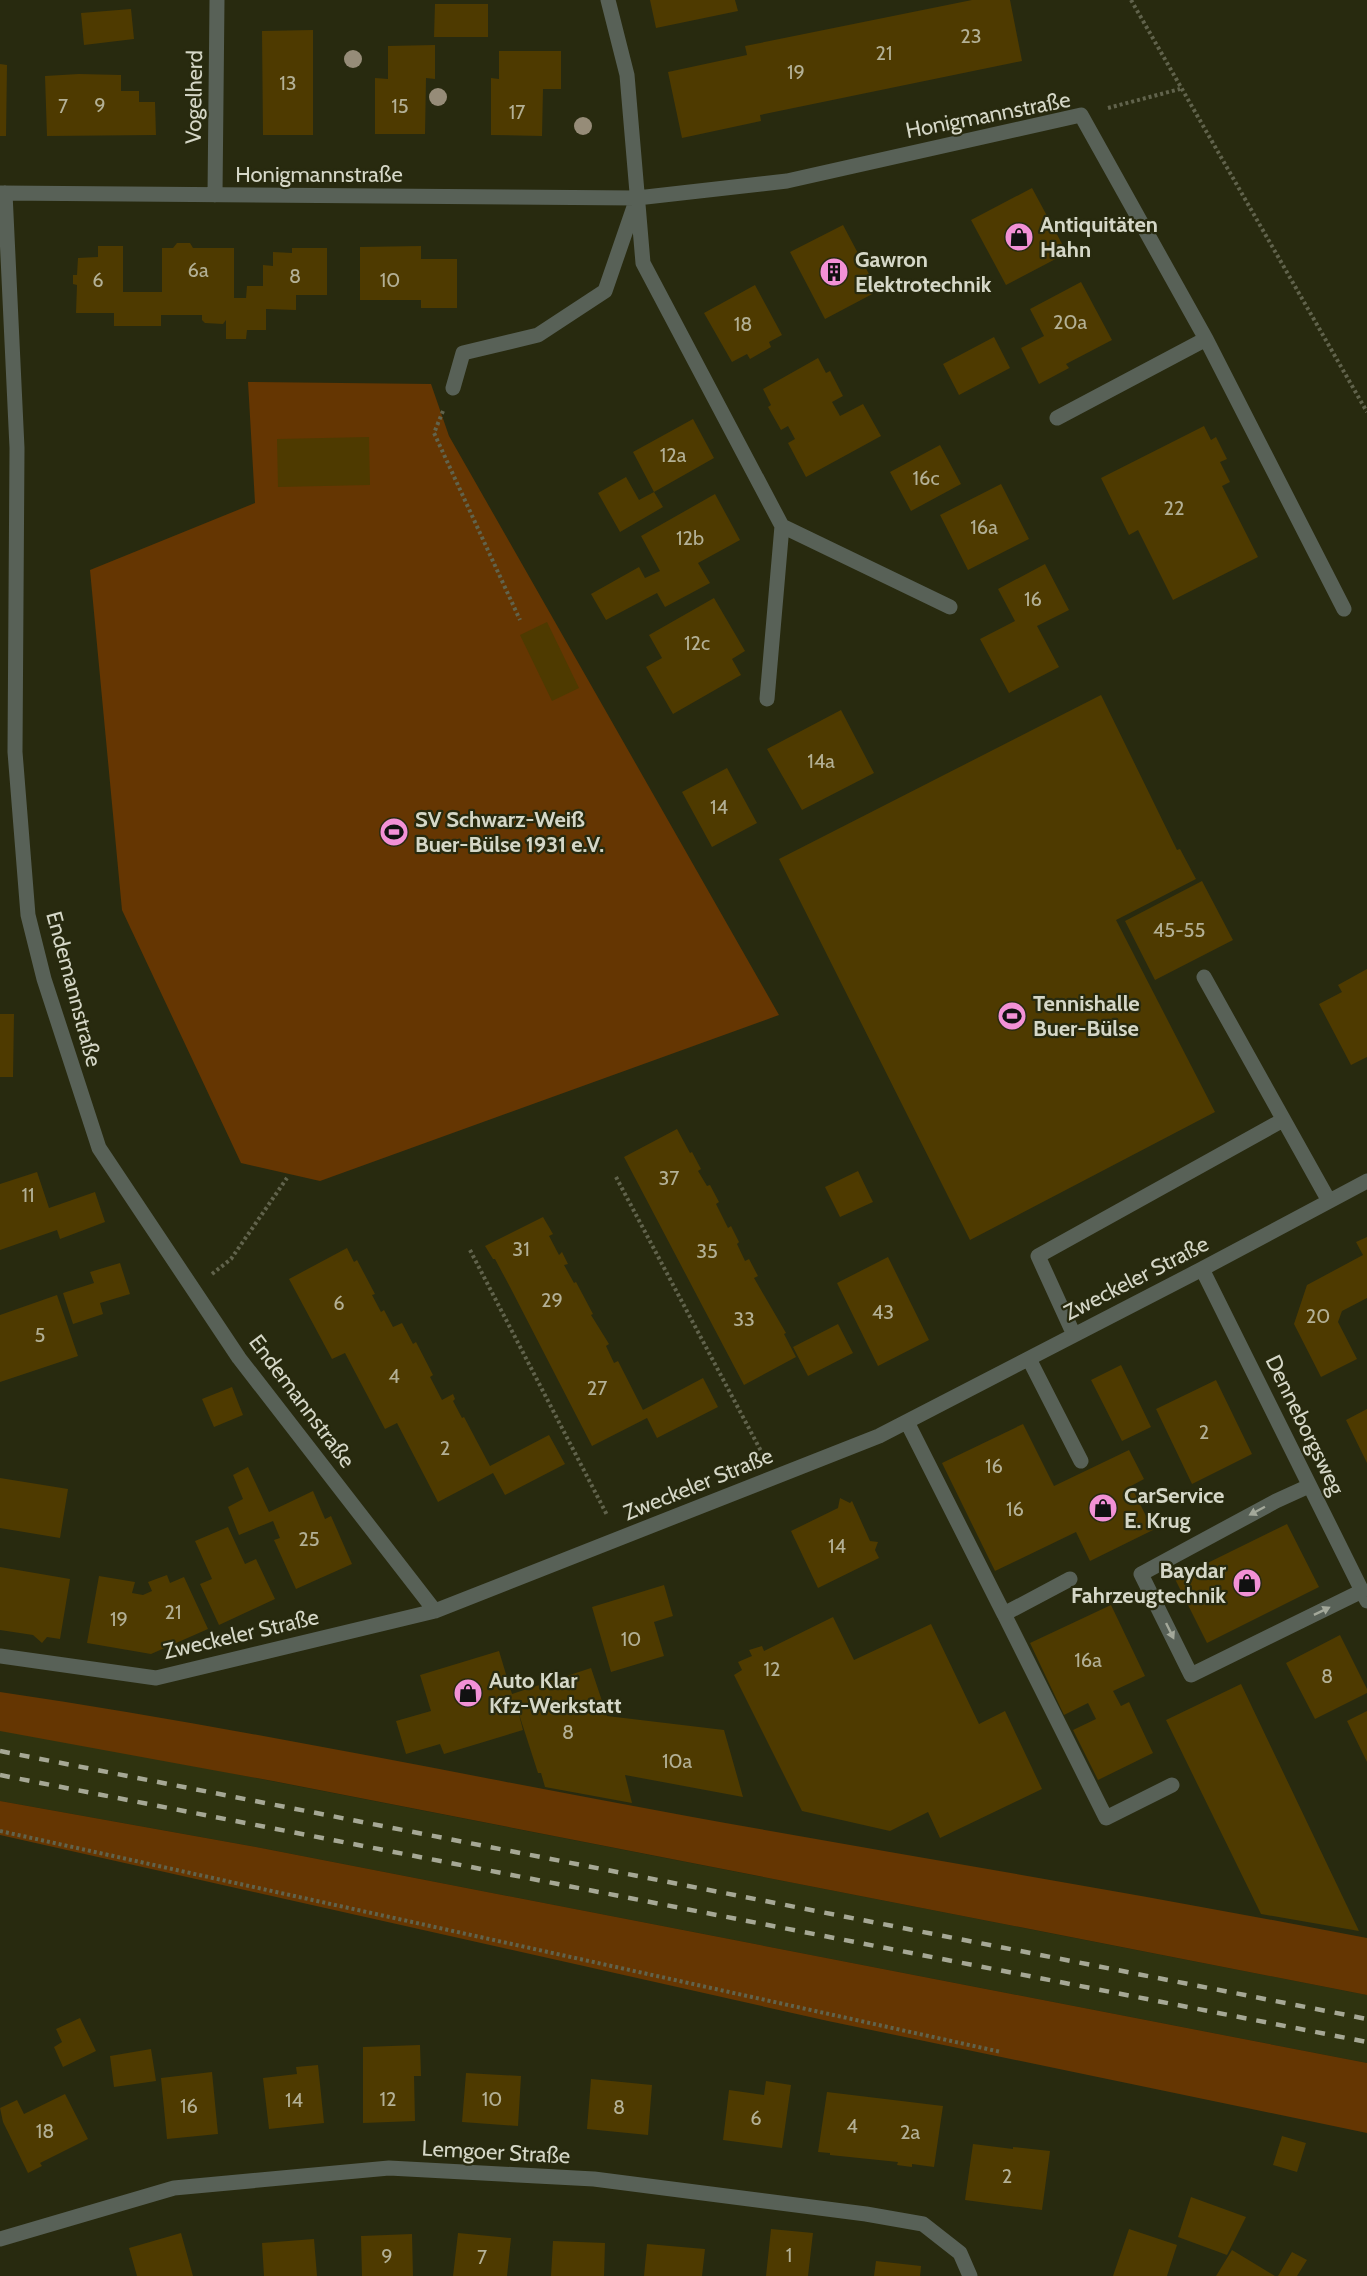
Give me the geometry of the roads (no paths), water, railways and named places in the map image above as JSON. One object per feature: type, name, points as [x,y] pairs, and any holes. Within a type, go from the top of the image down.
[{"type":"street","name":"Vogelherd","points":[[215,195],[218,0]]},
{"type":"street","points":[[608,0],[627,75],[643,263],[782,526],[767,699]]},
{"type":"street","name":"Honigmannstraße","points":[[2,194],[637,198],[787,181],[1081,115],[1206,339],[1344,609]]},
{"type":"street","name":"Endemannstraße","points":[[2,194],[17,448],[15,752],[28,915],[44,979],[99,1148],[239,1358],[435,1611]]},
{"type":"street","points":[[453,388],[463,352],[538,335],[605,291],[637,198]]},
{"type":"street","points":[[1057,418],[1206,339]]},
{"type":"street","points":[[782,526],[950,607]]},
{"type":"street","points":[[1204,977],[1329,1201]]},
{"type":"street","points":[[1074,1335],[1038,1256],[1283,1120]]},
{"type":"street","name":"Zweckeler Straße","points":[[0,1656],[156,1677],[435,1611],[879,1436],[1202,1269],[1367,1180]]},
{"type":"street","name":"Denneborgsweg","points":[[1202,1269],[1365,1596]]},
{"type":"street","points":[[1029,1359],[1081,1461]]},
{"type":"street","points":[[907,1422],[1106,1818],[1172,1785]]},
{"type":"street","points":[[1309,1486],[1276,1501],[1142,1574],[1191,1675],[1365,1596]]},
{"type":"street","points":[[1004,1614],[1070,1579]]},
{"type":"street","name":"Lemgoer Straße","points":[[0,2239],[174,2188],[389,2168],[594,2179],[866,2214],[923,2224],[960,2253],[970,2276]]},
{"type":"railway","points":[[0,1751],[1367,2019]]},
{"type":"railway","points":[[0,1775],[1367,2042]]},
{"type":"place","name":"Antiquitäten Hahn","points":[[1019,237]]},
{"type":"place","name":"Gawron Elektrotechnik","points":[[834,272]]},
{"type":"place","name":"SV Schwarz-Weiß Buer-Bülse 1931 e.V.","points":[[394,832]]},
{"type":"place","name":"Tennishalle Buer-Bülse","points":[[1012,1016]]},
{"type":"place","name":"CarService E. Krug","points":[[1103,1508]]},
{"type":"place","name":"Baydar Fahrzeugtechnik","points":[[1247,1583]]},
{"type":"place","name":"Auto Klar Kfz-Werkstatt","points":[[468,1693]]}]
